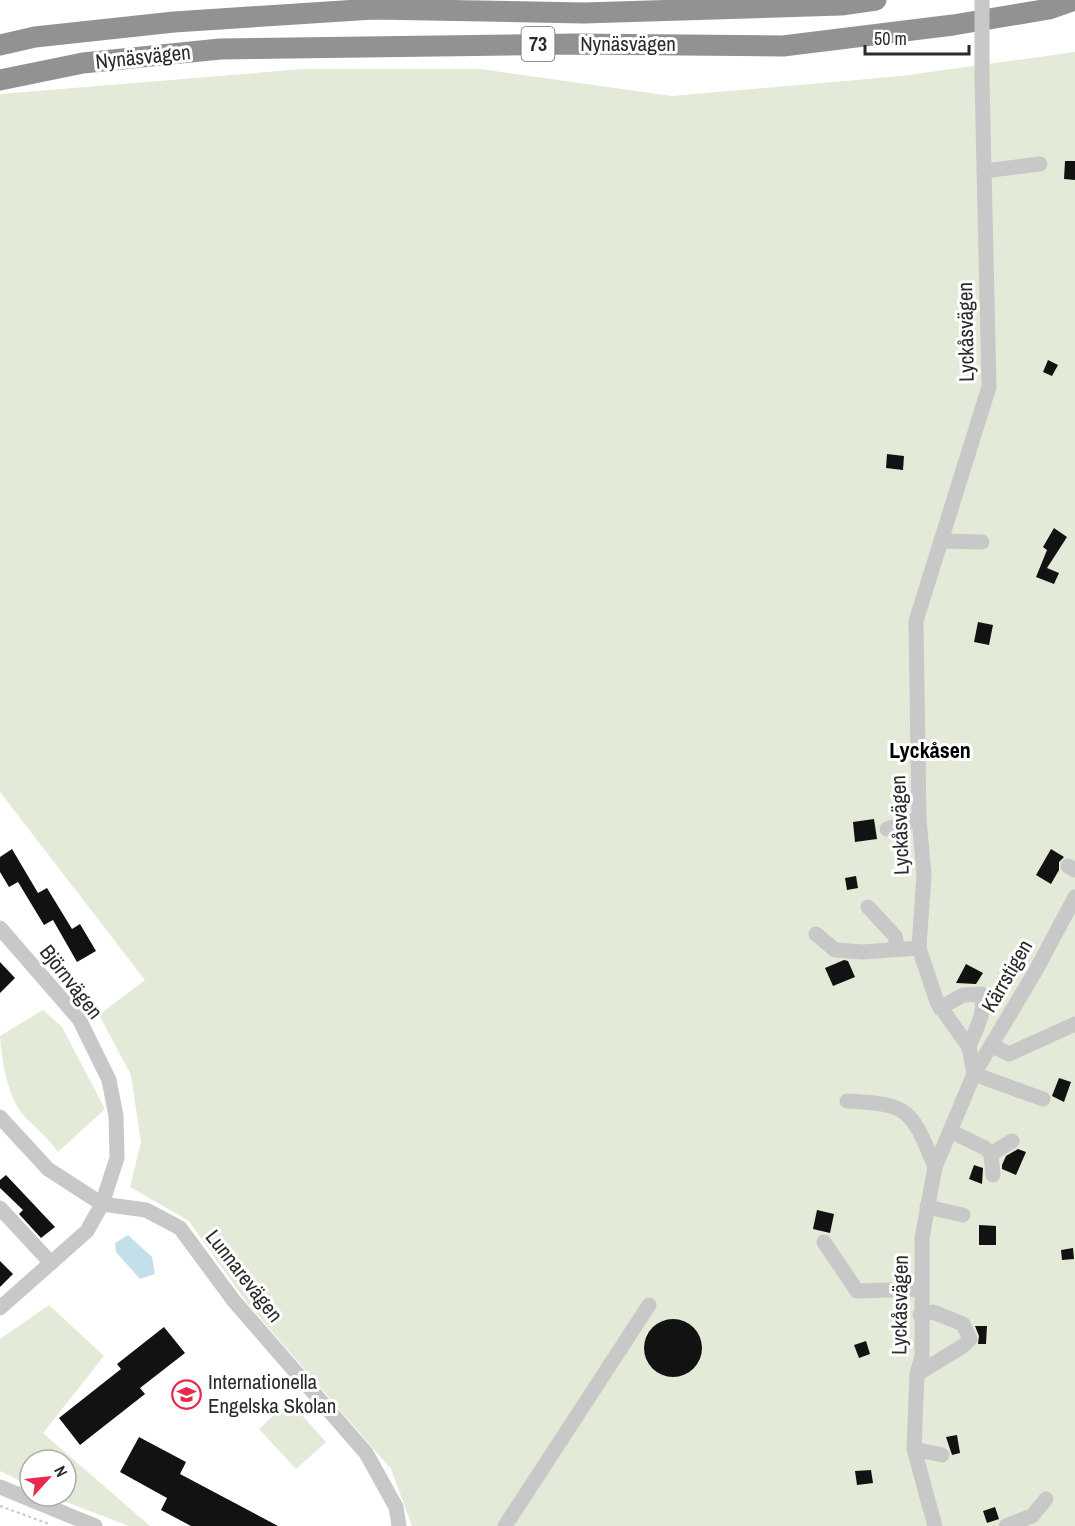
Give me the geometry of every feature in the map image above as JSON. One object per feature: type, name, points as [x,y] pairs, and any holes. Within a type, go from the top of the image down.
[{"type":"highway","name":"Nynäsvägen","points":[[0,45],[35,37],[174,22],[373,9],[584,13],[841,5],[876,0]]},
{"type":"highway","name":"Nynäsvägen","points":[[0,80],[84,63],[220,49],[575,44],[783,46],[953,25],[1049,9],[1075,0]]},
{"type":"street","name":"Lyckåsvägen","points":[[935,1526],[914,1449],[918,1374],[922,1356],[920,1315],[922,1238],[935,1167],[974,1074],[969,1047],[940,1008],[919,948],[924,876],[919,819],[916,621],[989,387],[982,0]]},
{"type":"street","points":[[984,171],[1040,164]]},
{"type":"street","points":[[941,541],[982,542]]},
{"type":"street","points":[[887,829],[919,819]]},
{"type":"street","name":"Kärrstigen","points":[[974,1074],[1075,897]]},
{"type":"street","points":[[868,907],[895,936],[898,949]]},
{"type":"street","name":"Björnvägen","points":[[0,928],[79,1019],[109,1080],[116,1116],[117,1158],[102,1204],[87,1231],[0,1308]]},
{"type":"street","points":[[816,934],[835,950],[863,952],[919,948]]},
{"type":"street","points":[[940,1008],[963,995],[981,994],[984,1003],[982,1012],[969,1047]]},
{"type":"street","points":[[991,1045],[1009,1054],[1075,1024]]},
{"type":"street","points":[[974,1074],[1043,1099]]},
{"type":"street","points":[[847,1101],[889,1103],[910,1115],[935,1167]]},
{"type":"street","name":"Lunnarevägen","points":[[0,1117],[48,1169],[102,1204],[146,1210],[180,1228],[234,1302],[366,1452],[396,1507],[399,1526]]},
{"type":"street","points":[[950,1131],[985,1148],[991,1154],[993,1175]]},
{"type":"street","points":[[991,1154],[1012,1141]]},
{"type":"street","points":[[927,1207],[963,1215]]},
{"type":"street","points":[[0,1208],[51,1263]]},
{"type":"street","points":[[824,1242],[857,1291],[921,1289]]},
{"type":"street","points":[[505,1526],[649,1305]]},
{"type":"street","points":[[918,1374],[963,1346],[970,1339],[963,1324],[933,1312],[920,1315]]},
{"type":"street","points":[[914,1449],[942,1455]]},
{"type":"street","points":[[0,1487],[95,1526]]},
{"type":"street","points":[[1006,1526],[1032,1516],[1046,1499]]},
{"type":"path","points":[[0,1506],[54,1526]]},
{"type":"green space","points":[[1075,52],[1075,1526],[412,1526],[391,1469],[247,1303],[189,1221],[130,1187],[141,1142],[131,1075],[99,1015],[145,980],[0,792],[0,94],[303,69],[480,69],[672,96],[901,76]]},
{"type":"green space","points":[[43,1010],[62,1027],[105,1109],[58,1152],[25,1117],[14,1100],[4,1068],[1,1046],[0,1036]]},
{"type":"green space","points":[[49,1305],[104,1356],[43,1433],[60,1448],[18,1448],[18,1480],[0,1471],[0,1339]]},
{"type":"green space","points":[[289,1401],[326,1442],[296,1469],[259,1429]]},
{"type":"green space","points":[[78,1463],[150,1526],[129,1526],[78,1507]]},
{"type":"water","points":[[128,1235],[152,1257],[155,1274],[140,1279],[116,1252],[115,1243]]},
{"type":"building","points":[[1065,161],[1075,161],[1075,180],[1064,179]]},
{"type":"building","points":[[1048,360],[1058,365],[1052,376],[1043,372]]},
{"type":"building","points":[[887,454],[904,456],[903,470],[886,468]]},
{"type":"building","points":[[1054,528],[1067,537],[1047,568],[1059,573],[1054,584],[1036,577],[1047,550],[1043,547]]},
{"type":"building","points":[[978,622],[993,625],[989,645],[974,642]]},
{"type":"building","points":[[874,819],[877,839],[855,842],[853,822]]},
{"type":"building","points":[[12,849],[38,893],[47,888],[72,929],[80,924],[96,951],[77,962],[53,920],[44,925],[18,882],[9,887],[0,872],[0,857]]},
{"type":"building","points":[[1051,849],[1064,857],[1059,862],[1059,870],[1051,884],[1036,875]]},
{"type":"building","points":[[856,876],[858,888],[847,890],[845,878]]},
{"type":"building","points":[[844,960],[848,961],[855,977],[833,986],[825,968]]},
{"type":"building","points":[[0,962],[15,978],[0,993]]},
{"type":"building","points":[[966,964],[983,973],[976,984],[956,983]]},
{"type":"building","points":[[1059,1078],[1071,1082],[1064,1102],[1052,1096]]},
{"type":"building","points":[[1018,1149],[1026,1152],[1016,1175],[1002,1169],[1002,1165],[1006,1156]]},
{"type":"building","points":[[974,1165],[983,1168],[982,1184],[969,1179]]},
{"type":"building","points":[[6,1175],[55,1227],[41,1238],[19,1214],[23,1210],[0,1188],[0,1180]]},
{"type":"building","points":[[817,1210],[834,1214],[830,1233],[813,1229]]},
{"type":"building","points":[[979,1225],[996,1226],[996,1245],[979,1245]]},
{"type":"building","points":[[1073,1248],[1074,1259],[1062,1260],[1061,1250]]},
{"type":"building","points":[[0,1261],[13,1274],[0,1287]]},
{"type":"building","points":[[667,1319],[679,1319],[694,1327],[702,1342],[702,1354],[694,1369],[679,1377],[667,1377],[652,1369],[644,1354],[644,1342],[652,1327]]},
{"type":"building","points":[[975,1326],[987,1326],[986,1344],[978,1344],[979,1336]]},
{"type":"building","points":[[164,1327],[185,1353],[140,1388],[145,1394],[80,1445],[59,1418],[121,1369],[117,1364]]},
{"type":"building","points":[[866,1341],[870,1354],[859,1358],[854,1345]]},
{"type":"building","points":[[957,1435],[960,1453],[952,1455],[946,1437]]},
{"type":"building","points":[[139,1437],[186,1462],[180,1474],[278,1526],[191,1526],[161,1510],[167,1498],[120,1472]]},
{"type":"building","points":[[871,1470],[873,1483],[857,1485],[855,1471]]},
{"type":"building","points":[[995,1507],[999,1519],[987,1523],[983,1511]]},
{"type":"place","name":"Internationella Engelska Skolan","points":[[187,1394]]},
{"type":"district","name":"Lyckåsen","points":[[930,750]]}]
